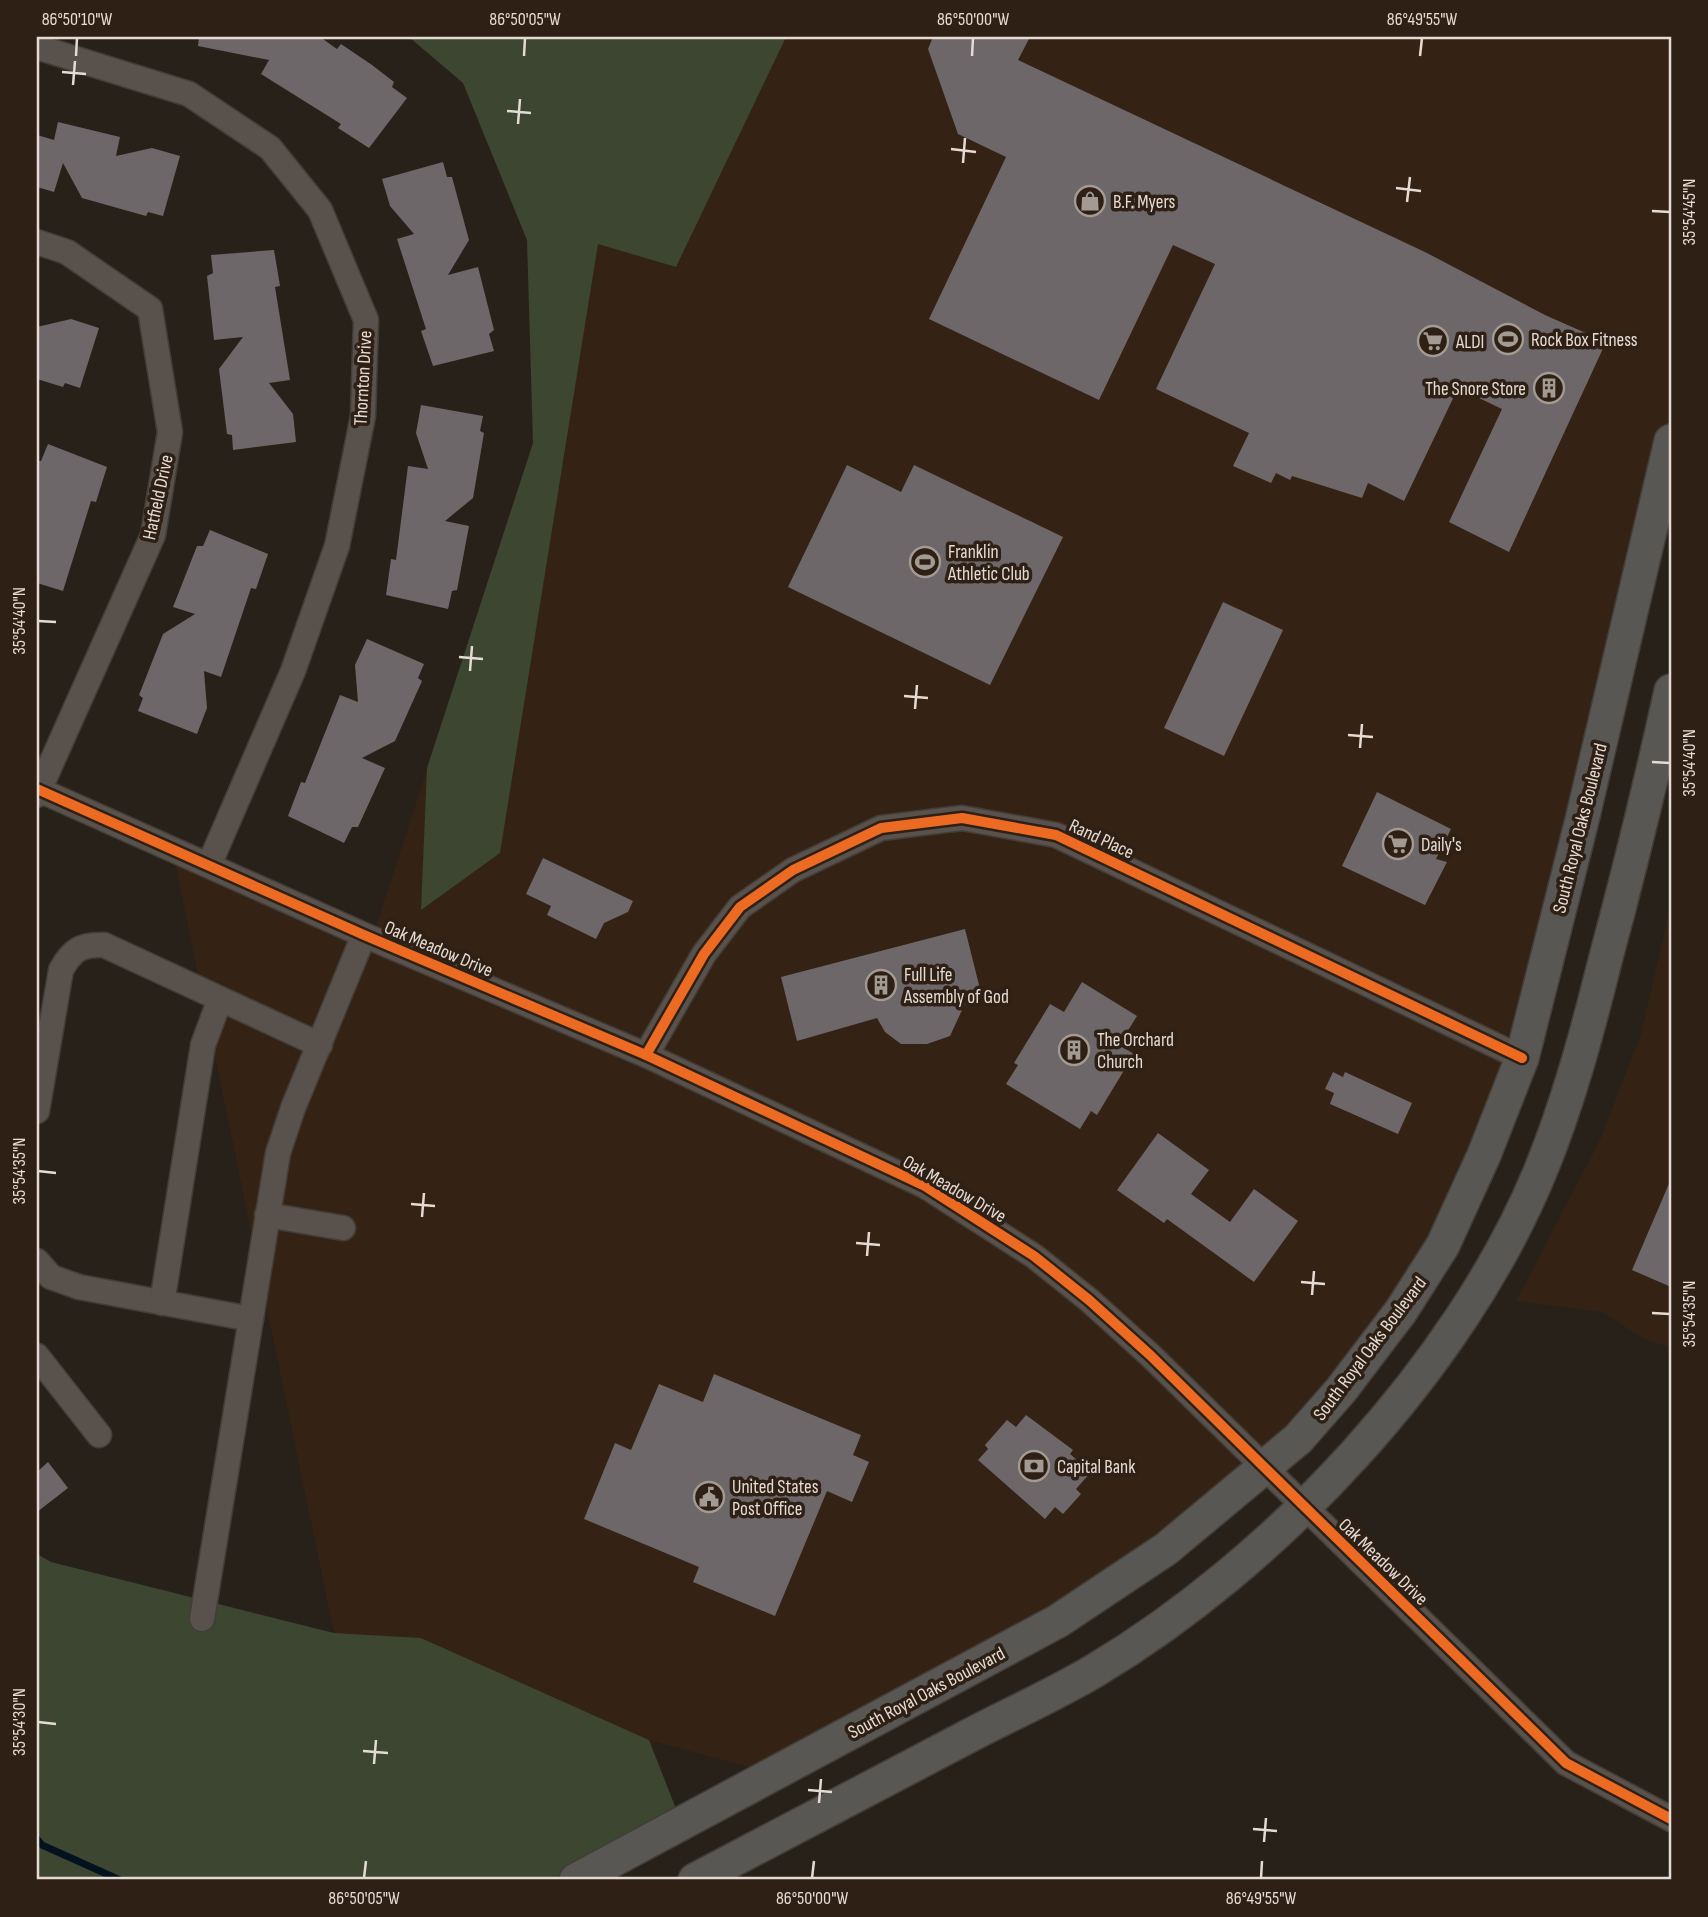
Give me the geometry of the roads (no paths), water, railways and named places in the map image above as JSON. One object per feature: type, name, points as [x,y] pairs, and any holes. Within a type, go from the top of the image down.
[{"type":"main road","name":"South Royal Oaks Boulevard","points":[[576,1880],[1058,1621],[1166,1549],[1298,1439],[1341,1390],[1401,1311],[1443,1245],[1485,1155],[1522,1058],[1585,807],[1671,441]]},
{"type":"main road","points":[[695,1880],[1094,1671],[1208,1591],[1305,1508],[1382,1422],[1447,1336],[1495,1262],[1539,1174],[1577,1069],[1639,832],[1671,691]]},
{"type":"street","name":"Thornton Drive","points":[[37,47],[189,94],[270,148],[320,210],[366,320],[363,416],[337,546],[293,671],[209,865]]},
{"type":"street","name":"Hatfield Drive","points":[[37,242],[67,252],[150,309],[170,432],[153,535],[37,791]]},
{"type":"street","name":"Oak Meadow Drive","points":[[37,791],[646,1055],[925,1186],[1029,1253],[1089,1300],[1150,1355],[1566,1763],[1671,1819]]},
{"type":"street","name":"Rand Place","points":[[646,1055],[704,954],[740,907],[793,870],[881,828],[962,818],[1056,835],[1522,1058]]},
{"type":"street","points":[[202,1619],[278,1153],[293,1108],[364,935]]},
{"type":"street","points":[[37,1111],[61,970],[69,956],[80,946],[104,945],[320,1045]]},
{"type":"street","points":[[162,1303],[203,1045],[220,999]]},
{"type":"street","points":[[267,1215],[342,1227]]},
{"type":"street","points":[[37,1261],[51,1277],[79,1287],[251,1319]]},
{"type":"street","points":[[37,1356],[99,1435]]},
{"type":"waterway","points":[[37,1839],[42,1845],[120,1880]]},
{"type":"place","name":"B.F. Myers","points":[[1090,201]]},
{"type":"place","name":"Rock Box Fitness","points":[[1508,339]]},
{"type":"place","name":"ALDI","points":[[1433,341]]},
{"type":"place","name":"The Snore Store","points":[[1549,388]]},
{"type":"place","name":"Franklin Athletic Club","points":[[925,562]]},
{"type":"place","name":"Daily's","points":[[1398,844]]},
{"type":"place","name":"Full Life Assembly of God","points":[[881,985]]},
{"type":"place","name":"The Orchard Church","points":[[1074,1050]]},
{"type":"place","name":"Capital Bank","points":[[1034,1466]]},
{"type":"place","name":"United States Post Office","points":[[709,1497]]}]
